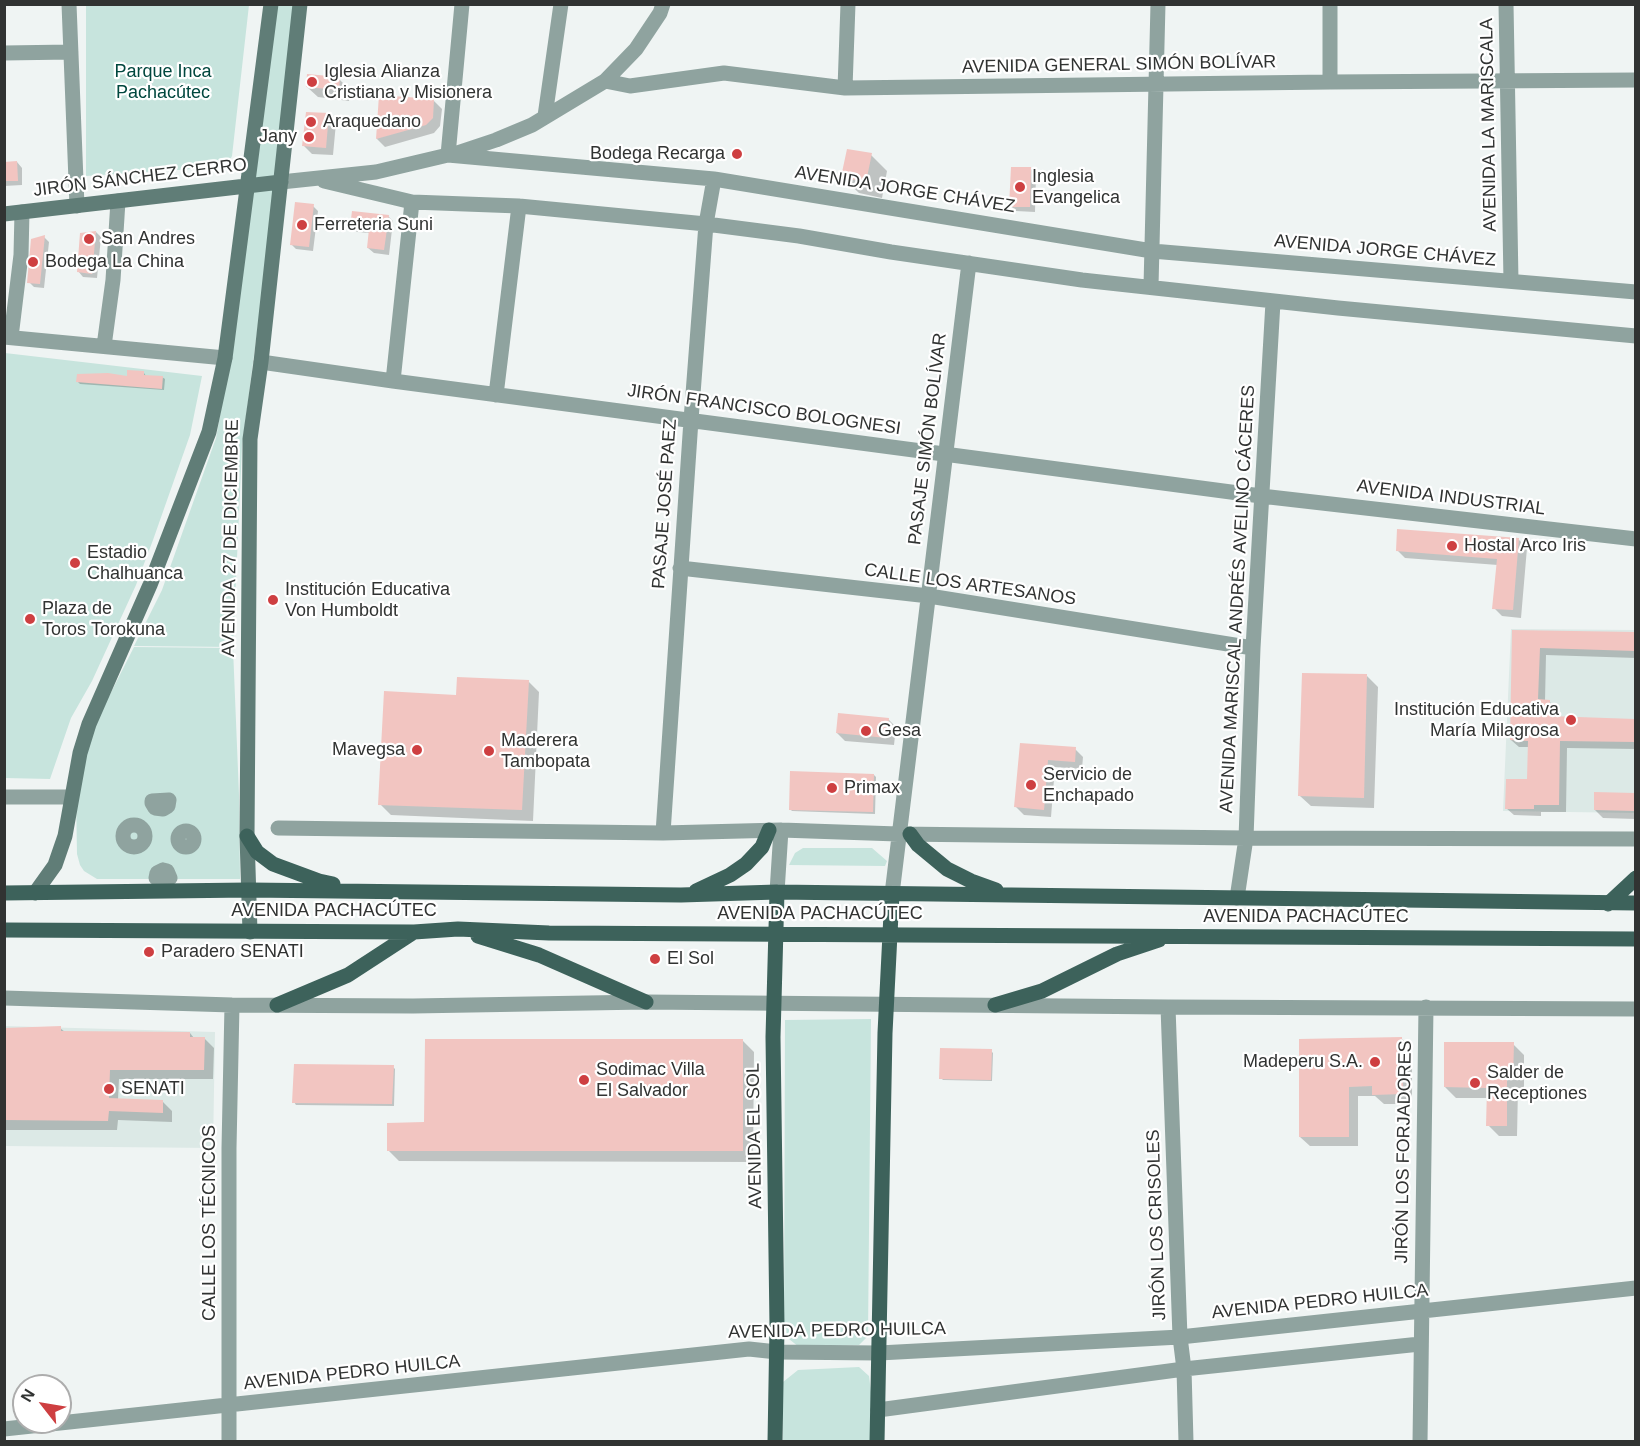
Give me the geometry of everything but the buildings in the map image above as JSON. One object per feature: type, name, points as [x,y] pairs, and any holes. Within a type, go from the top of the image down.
[{"type":"main road","points":[[681,895],[715,884],[746,864],[775,830]]},
{"type":"main road","points":[[904,834],[947,869],[971,881],[1011,895]]},
{"type":"main road","points":[[248,837],[257,852],[273,864],[319,881],[366,891]]},
{"type":"main road","points":[[1608,903],[1635,878]]},
{"type":"main road","name":"AVENIDA PACHACÚTEC","points":[[4,893],[249,890],[681,895],[777,892],[1635,903]]},
{"type":"main road","name":"AVENIDA EL SOL","points":[[775,1442],[777,1352],[774,1004],[777,892]]},
{"type":"main road","points":[[877,1442],[886,1004],[892,894]]},
{"type":"main road","points":[[458,929],[539,955],[646,1002]]},
{"type":"main road","name":"AVENIDA PACHACÚTEC","points":[[4,930],[414,932],[458,929],[549,933],[1635,939]]},
{"type":"main road","points":[[277,1005],[348,975],[414,932]]},
{"type":"main road","points":[[994,1005],[1042,991],[1117,954],[1172,936]]},
{"type":"street","points":[[69,4],[77,206]]},
{"type":"street","name":"AVENIDA 27 DE DICIEMBRE","points":[[35,893],[55,865],[65,836],[80,753],[88,724],[150,585],[209,432],[225,358],[271,4]]},
{"type":"street","name":"AVENIDA 27 DE DICIEMBRE","points":[[250,932],[248,837],[250,439],[261,362],[300,4]]},
{"type":"street","points":[[462,4],[448,155],[496,140],[532,125],[605,81],[636,49],[660,13],[663,4]]},
{"type":"street","points":[[545,116],[561,4]]},
{"type":"street","points":[[845,88],[848,4]]},
{"type":"street","points":[[1151,286],[1158,4]]},
{"type":"street","points":[[1329,82],[1330,4]]},
{"type":"street","name":"AVENIDA LA MARISCALA","points":[[1506,4],[1511,281]]},
{"type":"street","points":[[4,53],[71,52]]},
{"type":"street","name":"AVENIDA GENERAL SIMÓN BOLÍVAR","points":[[605,81],[630,86],[724,73],[845,88],[1635,81]]},
{"type":"street","name":"AVENIDA JORGE CHÁVEZ","points":[[281,182],[376,172],[448,155],[714,179],[1152,251],[1635,292]]},
{"type":"street","name":"AVENIDA JORGE CHÁVEZ","points":[[312,178],[412,202],[519,206],[706,224],[799,236],[1082,280],[1151,286],[1273,302],[1635,336]]},
{"type":"street","name":"PASAJE JOSÉ PAEZ","points":[[663,833],[706,224],[714,179]]},
{"type":"street","name":"JIRÓN SÁNCHEZ CERRO","points":[[4,214],[281,182]]},
{"type":"street","points":[[104,346],[113,280],[118,201]]},
{"type":"street","points":[[393,381],[412,202]]},
{"type":"street","points":[[496,395],[519,206]]},
{"type":"street","points":[[22,212],[21,255],[8,337],[225,358]]},
{"type":"street","name":"PASAJE SIMÓN BOLÍVAR","points":[[904,834],[929,596],[969,263]]},
{"type":"street","name":"AVENIDA MARISCAL ANDRÉS AVELINO CÁCERES","points":[[1237,898],[1246,838],[1253,648],[1273,302]]},
{"type":"street","name":"JIRÓN FRANCISCO BOLOGNESI","points":[[261,362],[1261,496]]},
{"type":"street","name":"AVENIDA INDUSTRIAL","points":[[1261,496],[1635,539]]},
{"type":"street","name":"CALLE LOS ARTESANOS","points":[[680,568],[929,596],[1253,648]]},
{"type":"street","points":[[4,797],[71,797]]},
{"type":"street","points":[[278,828],[663,833],[775,830],[904,834],[1246,838],[1635,838]]},
{"type":"street","name":"AVENIDA EL SOL","points":[[775,830],[777,892]]},
{"type":"street","points":[[892,894],[904,834]]},
{"type":"street","points":[[4,998],[232,1005],[413,1006],[646,1002],[1635,1009]]},
{"type":"street","name":"CALLE LOS TÉCNICOS","points":[[229,1442],[229,1148],[232,1005]]},
{"type":"street","name":"JIRÓN LOS CRISOLES","points":[[1168,1007],[1186,1442]]},
{"type":"street","name":"JIRÓN LOS FORJADORES","points":[[1420,1442],[1426,1007]]},
{"type":"street","name":"AVENIDA PEDRO HUILCA","points":[[4,1429],[749,1349],[777,1352],[879,1353],[1180,1337],[1635,1288]]},
{"type":"street","points":[[878,1410],[1184,1369],[1420,1344]]},
{"type":"shaded area","name":"Institución Educativa María Milagrosa","points":[[1511,629],[1635,630],[1635,813],[1503,811]]},
{"type":"shaded area","name":"SENATI","points":[[5,1026],[215,1032],[213,1148],[5,1146]]},
{"type":"green space","name":"Parque Inca Pachacútec","points":[[86,5],[249,5],[232,156],[228,164],[222,167],[86,176]]},
{"type":"green space","points":[[274,5],[296,5],[276,177],[255,179]]},
{"type":"green space","points":[[276,188],[242,447],[233,647],[134,646],[162,590],[216,438],[230,357],[251,190]]},
{"type":"green space","name":"Estadio Chalhuanca","points":[[5,353],[202,376],[190,435],[153,540],[136,585],[92,681],[71,718],[50,779],[5,778]]},
{"type":"green space","points":[[134,647],[233,648],[240,879],[97,879],[84,871],[80,865],[77,854],[76,795],[84,758],[99,716]]},
{"type":"green space","points":[[803,848],[872,848],[887,861],[885,866],[789,865],[795,853]]},
{"type":"green space","points":[[871,1019],[868,1336],[859,1345],[799,1347],[784,1335],[785,1020]]},
{"type":"green space","points":[[859,1367],[869,1376],[870,1441],[783,1442],[783,1382],[798,1370]]},
{"type":"place","name":"Iglesia Alianza Cristiana y Misionera","points":[[312,82]]},
{"type":"place","name":"Araquedano","points":[[311,122]]},
{"type":"place","name":"Jany","points":[[309,137]]},
{"type":"place","name":"Bodega Recarga","points":[[737,154]]},
{"type":"place","name":"Inglesia Evangelica","points":[[1020,187]]},
{"type":"place","name":"Ferreteria Suni","points":[[302,225]]},
{"type":"place","name":"San Andres","points":[[89,239]]},
{"type":"place","name":"Bodega La China","points":[[33,262]]},
{"type":"place","name":"Hostal Arco Iris","points":[[1452,546]]},
{"type":"place","name":"Estadio Chalhuanca","points":[[75,563]]},
{"type":"place","name":"Institución Educativa Von Humboldt","points":[[273,600]]},
{"type":"place","name":"Plaza de Toros Torokuna","points":[[30,619]]},
{"type":"place","name":"Institución Educativa María Milagrosa","points":[[1571,720]]},
{"type":"place","name":"Gesa","points":[[866,731]]},
{"type":"place","name":"Mavegsa","points":[[417,750]]},
{"type":"place","name":"Maderera Tambopata","points":[[489,751]]},
{"type":"place","name":"Servicio de Enchapado","points":[[1031,785]]},
{"type":"place","name":"Primax","points":[[832,788]]},
{"type":"place","name":"Paradero SENATI","points":[[149,952]]},
{"type":"place","name":"El Sol","points":[[655,959]]},
{"type":"place","name":"Madeperu S.A.","points":[[1375,1062]]},
{"type":"place","name":"Sodimac Villa El Salvador","points":[[584,1080]]},
{"type":"place","name":"Salder de Receptiones","points":[[1475,1083]]},
{"type":"place","name":"SENATI","points":[[109,1089]]}]
